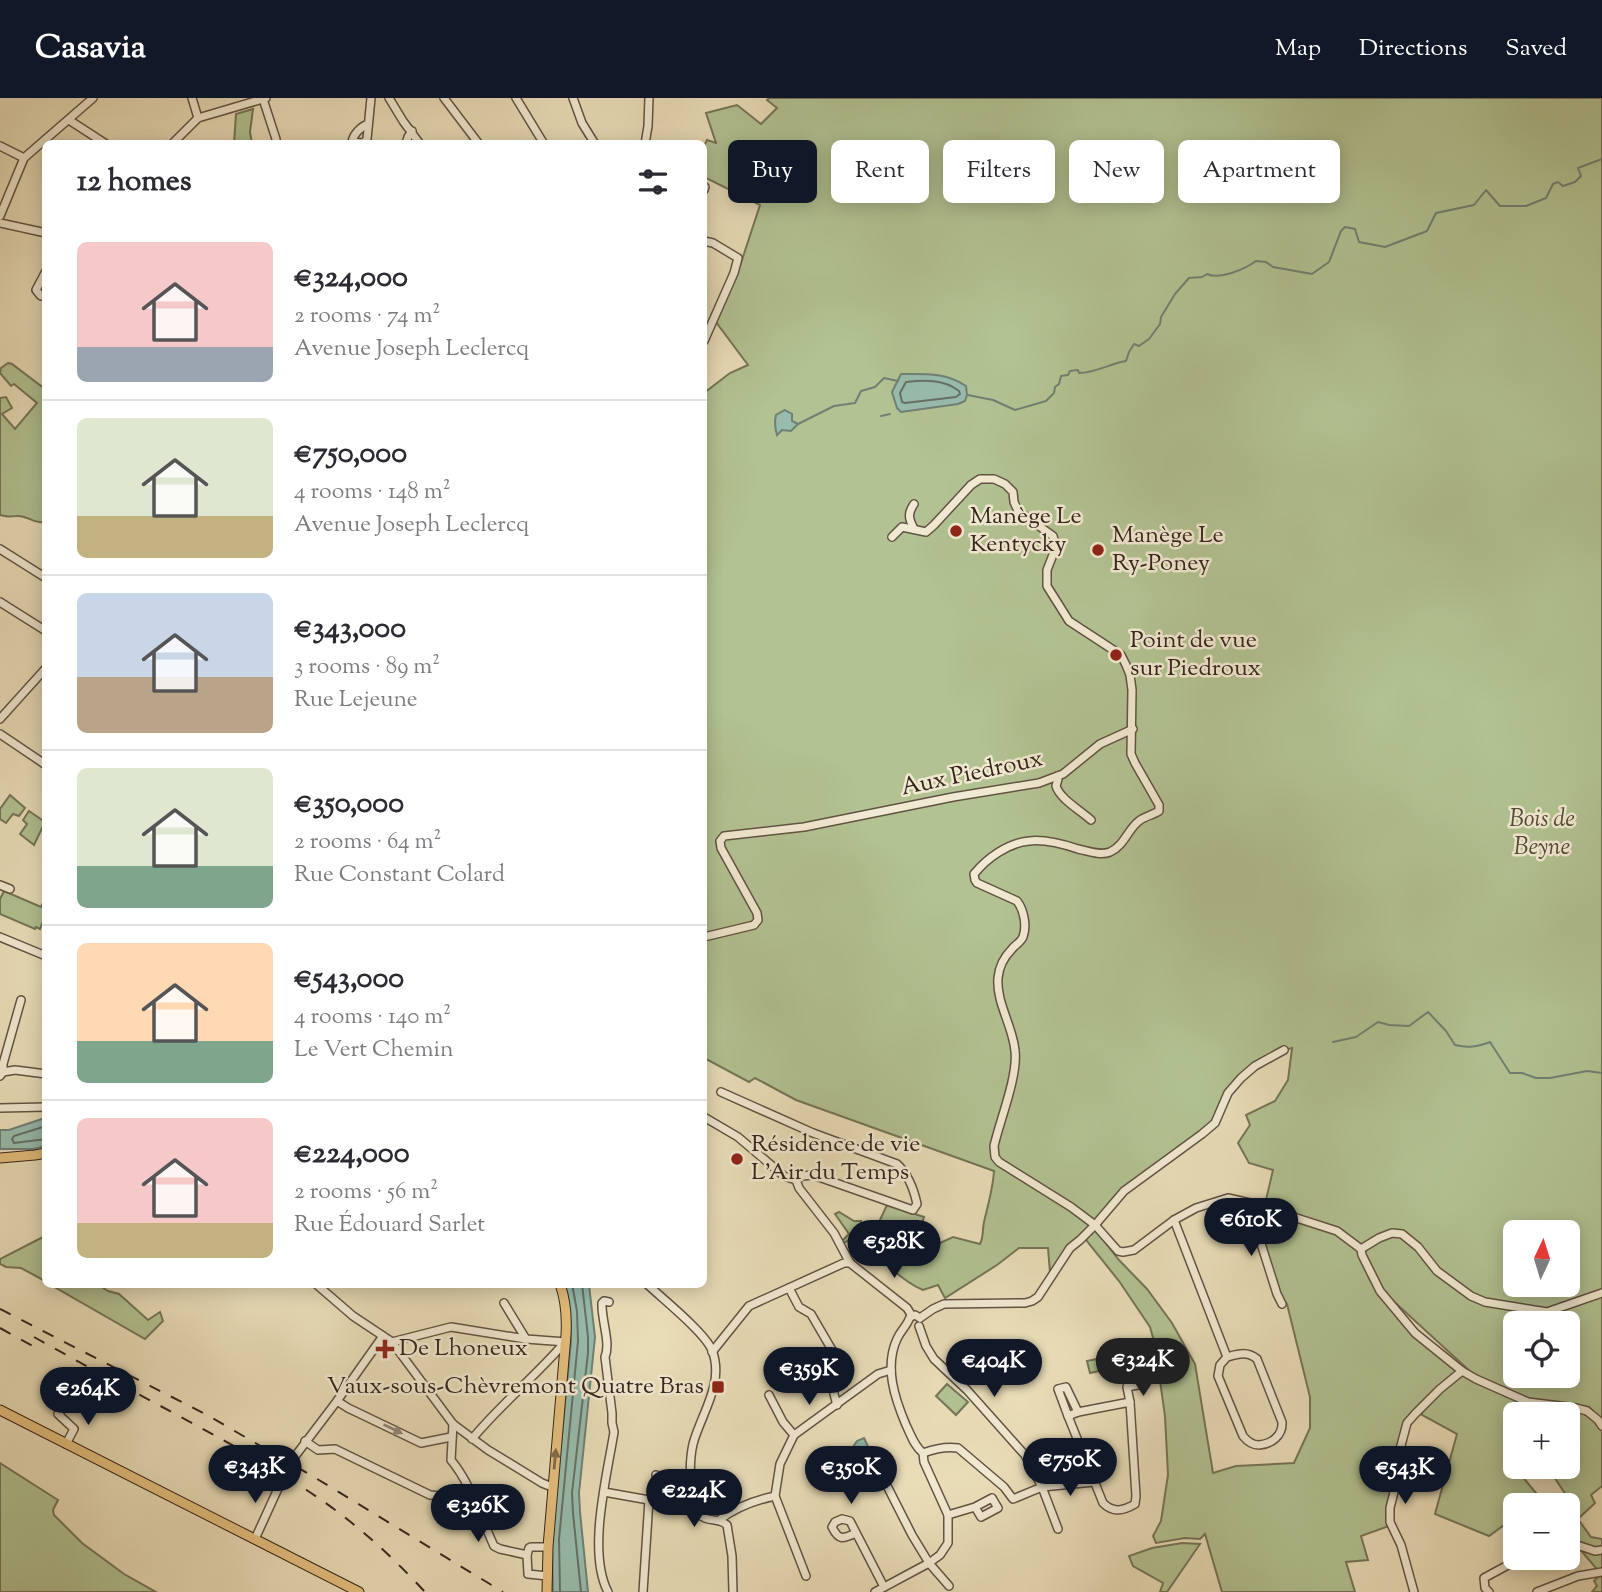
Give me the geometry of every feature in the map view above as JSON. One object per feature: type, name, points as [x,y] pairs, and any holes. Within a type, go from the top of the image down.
[{"type":"main road","points":[[0,1158],[42,1153]]},
{"type":"main road","points":[[547,1592],[552,1487],[566,1342],[561,1288]]},
{"type":"main road","points":[[0,1409],[359,1592]]},
{"type":"street","points":[[45,140],[93,98]]},
{"type":"street","points":[[192,98],[198,118]]},
{"type":"street","points":[[176,140],[198,118],[265,98],[278,140]]},
{"type":"street","points":[[368,124],[370,98]]},
{"type":"street","points":[[389,98],[418,140]]},
{"type":"street","points":[[444,98],[476,140]]},
{"type":"street","points":[[516,98],[542,140]]},
{"type":"street","points":[[573,98],[582,123],[593,140]]},
{"type":"street","points":[[646,140],[649,98]]},
{"type":"street","points":[[69,120],[100,140]]},
{"type":"street","points":[[407,140],[412,131]]},
{"type":"street","points":[[0,216],[24,158],[42,143]]},
{"type":"street","points":[[0,146],[24,158]]},
{"type":"street","points":[[0,223],[42,232]]},
{"type":"street","points":[[707,242],[738,258],[707,334]]},
{"type":"street","points":[[42,279],[36,290],[42,296]]},
{"type":"street","points":[[892,537],[902,527],[926,532],[980,479],[994,479],[1005,484],[1013,492],[1018,511],[1053,536],[1056,547],[1047,570],[1047,586],[1069,621],[1121,654],[1130,676],[1132,690],[1131,754],[1158,801],[1159,808],[1156,813],[1137,823],[1116,849],[1103,854],[1045,841],[1029,841],[1000,852],[978,870],[974,877],[977,883],[1017,901],[1021,906],[1025,925],[1022,939],[1009,951],[998,976],[1001,1000],[1012,1032],[1016,1056],[994,1146],[995,1157],[1095,1225],[1118,1251],[1134,1250],[1174,1220],[1196,1208],[1228,1198],[1337,1231],[1360,1249],[1380,1291],[1415,1333],[1462,1371],[1528,1402],[1587,1411],[1602,1426]]},
{"type":"street","points":[[914,504],[909,512],[909,520],[914,529]]},
{"type":"street","points":[[0,549],[42,575]]},
{"type":"street","points":[[0,602],[42,628]]},
{"type":"street","points":[[0,719],[42,672]]},
{"type":"street","name":"Aux Piedroux","points":[[707,936],[754,925],[758,920],[757,913],[721,848],[720,841],[724,836],[804,827],[1039,783],[1063,774],[1100,744],[1133,729]]},
{"type":"street","points":[[0,734],[42,762]]},
{"type":"street","points":[[1058,776],[1056,786],[1061,796],[1091,820]]},
{"type":"street","points":[[0,885],[10,889]]},
{"type":"street","points":[[0,937],[42,954]]},
{"type":"street","points":[[1,1074],[21,1000]]},
{"type":"street","points":[[875,1592],[929,1563],[940,1555],[948,1543],[948,1515],[894,1392],[891,1370],[897,1338],[915,1321],[933,1309],[947,1304],[1032,1301],[1042,1291],[1070,1248],[1095,1225],[1124,1191],[1202,1135],[1215,1122],[1228,1093],[1241,1079],[1255,1066],[1284,1049]]},
{"type":"street","points":[[1,1074],[11,1070],[42,1074]]},
{"type":"street","points":[[721,1092],[813,1133],[897,1164],[911,1186],[917,1204],[913,1210],[813,1175],[802,1176],[796,1180]]},
{"type":"street","points":[[0,1108],[42,1107]]},
{"type":"street","points":[[707,1119],[738,1137],[784,1176],[796,1180]]},
{"type":"street","points":[[796,1180],[799,1188],[834,1233],[850,1263],[907,1308],[934,1359],[967,1390],[1025,1455],[1058,1529]]},
{"type":"street","points":[[1250,1203],[1269,1270],[1282,1304]]},
{"type":"street","points":[[1174,1220],[1227,1357]]},
{"type":"street","points":[[1360,1249],[1378,1238],[1392,1233],[1402,1234],[1418,1247],[1437,1271],[1471,1296],[1485,1301],[1552,1311],[1602,1293]]},
{"type":"street","points":[[712,1352],[749,1307],[844,1263],[850,1263]]},
{"type":"street","points":[[321,1288],[352,1315],[392,1342],[453,1424],[488,1451],[552,1487]]},
{"type":"street","points":[[652,1288],[701,1335],[712,1352],[715,1365],[713,1392],[692,1450],[691,1482],[693,1503],[699,1514],[727,1525],[732,1556],[733,1592]]},
{"type":"street","points":[[789,1288],[799,1307],[811,1314],[832,1350],[837,1405]]},
{"type":"street","points":[[608,1592],[600,1555],[599,1518],[614,1432],[601,1311],[602,1303],[609,1302]]},
{"type":"street","points":[[504,1303],[526,1339]]},
{"type":"street","points":[[392,1342],[451,1327],[526,1339],[566,1342]]},
{"type":"street","points":[[296,1455],[383,1336]]},
{"type":"street","points":[[472,1439],[493,1414],[566,1342]]},
{"type":"street","points":[[1241,1353],[1251,1354],[1257,1359],[1282,1422],[1283,1430],[1277,1438],[1259,1445],[1249,1443],[1243,1437],[1218,1376],[1220,1365],[1227,1357],[1241,1353]]},
{"type":"street","points":[[806,1576],[775,1496],[780,1464],[794,1436],[877,1374],[891,1370]]},
{"type":"street","points":[[1414,1592],[1401,1545],[1390,1522],[1395,1468],[1407,1423],[1462,1371]]},
{"type":"street","points":[[1078,1412],[1066,1387],[1058,1389],[1103,1503],[1114,1510],[1129,1507],[1135,1504],[1136,1496],[1127,1387],[1143,1384]]},
{"type":"street","points":[[769,1395],[783,1422],[794,1436]]},
{"type":"street","points":[[71,1399],[58,1414],[83,1434]]},
{"type":"street","points":[[337,1401],[421,1443],[451,1437]]},
{"type":"street","points":[[1068,1416],[1130,1402]]},
{"type":"street","points":[[453,1424],[451,1460],[459,1470],[494,1546],[527,1555]]},
{"type":"street","points":[[66,1444],[74,1429]]},
{"type":"street","points":[[305,1441],[318,1450],[335,1449],[430,1495],[458,1498],[470,1493]]},
{"type":"street","points":[[923,1453],[933,1449],[958,1448],[1004,1487],[1013,1499],[1042,1488],[1094,1482]]},
{"type":"street","points":[[881,1474],[906,1525],[929,1563],[949,1586]]},
{"type":"street","points":[[656,1475],[658,1486],[668,1493],[669,1499]]},
{"type":"street","points":[[255,1539],[281,1482]]},
{"type":"street","points":[[643,1592],[653,1499],[661,1490]]},
{"type":"street","points":[[604,1492],[664,1503],[669,1499]]},
{"type":"street","points":[[719,1520],[753,1503],[775,1496]]},
{"type":"street","points":[[669,1499],[686,1505],[693,1503]]},
{"type":"street","points":[[948,1515],[975,1507]]},
{"type":"street","points":[[856,1533],[884,1587]]},
{"type":"street","points":[[1580,1546],[1602,1550]]},
{"type":"street","points":[[548,1547],[531,1547],[527,1555],[528,1574],[548,1576]]},
{"type":"street","points":[[1489,1592],[1485,1588],[1484,1578],[1503,1568]]},
{"type":"street","points":[[1537,1592],[1578,1576],[1602,1572]]},
{"type":"green space","name":"Bois de Beyne","points":[[769,98],[1602,98],[1602,1420],[1589,1407],[1580,1405],[1580,1402],[1530,1401],[1473,1374],[1389,1297],[1362,1262],[1370,1280],[1413,1333],[1455,1368],[1456,1372],[1404,1423],[1386,1518],[1389,1526],[1361,1536],[1368,1560],[1346,1562],[1355,1592],[1222,1592],[1205,1534],[1200,1539],[1185,1538],[1156,1543],[1153,1536],[1161,1521],[1168,1475],[1165,1416],[1155,1345],[1150,1327],[1119,1281],[1086,1240],[1094,1228],[1119,1260],[1147,1289],[1172,1323],[1195,1364],[1213,1473],[1236,1466],[1294,1463],[1310,1428],[1310,1397],[1287,1304],[1282,1299],[1251,1211],[1253,1207],[1340,1231],[1265,1204],[1273,1170],[1249,1163],[1238,1143],[1250,1125],[1246,1115],[1275,1101],[1288,1080],[1292,1048],[1269,1056],[1228,1093],[1215,1123],[1124,1191],[1050,1273],[1048,1248],[1019,1248],[945,1298],[938,1285],[923,1290],[914,1286],[891,1268],[864,1239],[855,1246],[850,1240],[843,1243],[849,1234],[835,1214],[839,1212],[854,1221],[861,1221],[861,1225],[870,1227],[874,1221],[879,1222],[887,1205],[924,1217],[916,1254],[953,1237],[980,1244],[994,1171],[796,1100],[755,1078],[749,1082],[707,1060],[707,391],[730,373],[748,365],[716,322],[739,269],[760,205],[756,203],[817,203],[817,140],[728,140],[728,189],[707,178],[707,140],[716,143],[706,113],[737,105],[761,124],[777,108],[767,100]]},
{"type":"green space","points":[[253,109],[251,140],[234,140],[236,114]]},
{"type":"green space","points":[[8,363],[12,364],[42,387],[42,522],[21,516],[0,515],[0,398],[6,397],[12,408],[2,414],[15,429],[37,403],[14,384],[11,386],[0,373],[1,368]]},
{"type":"green space","points":[[10,795],[25,808],[19,816],[13,814],[6,823],[0,819],[0,809]]},
{"type":"green space","points":[[29,811],[42,820],[42,828],[34,845],[20,834],[27,824],[23,820]]},
{"type":"green space","points":[[4,891],[41,907],[42,905],[40,929],[0,914],[0,899]]},
{"type":"green space","points":[[42,1238],[42,1279],[21,1268],[6,1267],[0,1264],[0,1259]]},
{"type":"green space","points":[[56,1288],[104,1288],[119,1294],[148,1320],[160,1312],[163,1321],[145,1339]]},
{"type":"green space","points":[[1116,1355],[1118,1367],[1090,1373],[1087,1361]]},
{"type":"green space","points":[[1462,1374],[1521,1402],[1503,1402],[1503,1479],[1524,1479],[1536,1493],[1503,1493],[1503,1526],[1489,1536],[1435,1514],[1457,1434],[1422,1415],[1422,1412],[1446,1386]]},
{"type":"green space","points":[[947,1384],[968,1402],[956,1415],[936,1396]]},
{"type":"green space","points":[[1580,1412],[1594,1419],[1602,1429],[1602,1486],[1591,1495],[1595,1503],[1580,1517],[1580,1493],[1565,1493],[1555,1479],[1580,1479]]},
{"type":"green space","points":[[0,1463],[58,1500],[53,1510],[54,1515],[82,1543],[124,1574],[156,1592],[0,1592]]},
{"type":"green space","points":[[1580,1522],[1591,1537],[1602,1539],[1602,1592],[1592,1592],[1597,1586],[1594,1581],[1601,1574],[1580,1549]]},
{"type":"green space","points":[[1182,1543],[1200,1544],[1167,1592],[1160,1592],[1163,1583],[1133,1566],[1129,1556],[1152,1548]]},
{"type":"water","points":[[901,374],[935,375],[958,381],[966,386],[965,401],[901,412],[892,392]]},
{"type":"water","points":[[785,410],[792,414],[792,421],[798,424],[791,431],[782,430],[777,435],[776,415]]},
{"type":"water","points":[[42,1119],[42,1147],[0,1149],[0,1130],[9,1130]]},
{"type":"water","points":[[565,1288],[589,1288],[595,1337],[579,1493],[588,1592],[553,1592],[552,1539],[571,1341],[570,1312]]},
{"type":"water","points":[[864,1438],[876,1467],[850,1486],[835,1473],[857,1441]]},
{"type":"waterway","points":[[968,395],[993,400],[1015,410],[1046,401],[1054,393],[1061,376],[1068,375],[1070,371],[1085,373],[1126,361],[1134,344],[1139,346],[1149,339],[1175,294],[1189,278],[1207,274],[1225,275],[1256,261],[1312,274],[1329,262],[1345,227],[1355,229],[1359,242],[1385,247],[1427,231],[1436,213],[1474,205],[1486,190],[1500,206],[1526,206],[1546,198],[1553,184],[1558,182],[1563,186],[1575,182],[1581,176],[1578,168],[1602,159]]},
{"type":"waterway","points":[[798,424],[834,406],[855,403],[861,391],[875,387],[884,378],[898,381]]},
{"type":"waterway","points":[[881,416],[890,414]]},
{"type":"waterway","points":[[1333,1042],[1356,1037],[1378,1022],[1409,1026],[1428,1012],[1455,1045],[1472,1046],[1490,1042],[1510,1073],[1522,1073],[1536,1078],[1587,1071],[1602,1073]]},
{"type":"tunnel","points":[[281,1482],[296,1455]]},
{"type":"railway","points":[[0,1309],[207,1415],[503,1592]]},
{"type":"railway","points":[[0,1328],[42,1351]]},
{"type":"railway","points":[[34,1337],[261,1461],[292,1481],[355,1525],[425,1592]]},
{"type":"place","name":"Manège Le Kentycky","points":[[956,531]]},
{"type":"place","name":"Manège Le Ry-Poney","points":[[1098,550]]},
{"type":"place","name":"Point de vue sur Piedroux","points":[[1116,655]]},
{"type":"place","name":"Résidence de vie L'Air du Temps","points":[[737,1159]]},
{"type":"place","name":"De Lhoneux","points":[[385,1349]]},
{"type":"place","name":"Vaux-sous-Chèvremont Quatre Bras","points":[[718,1387]]}]
